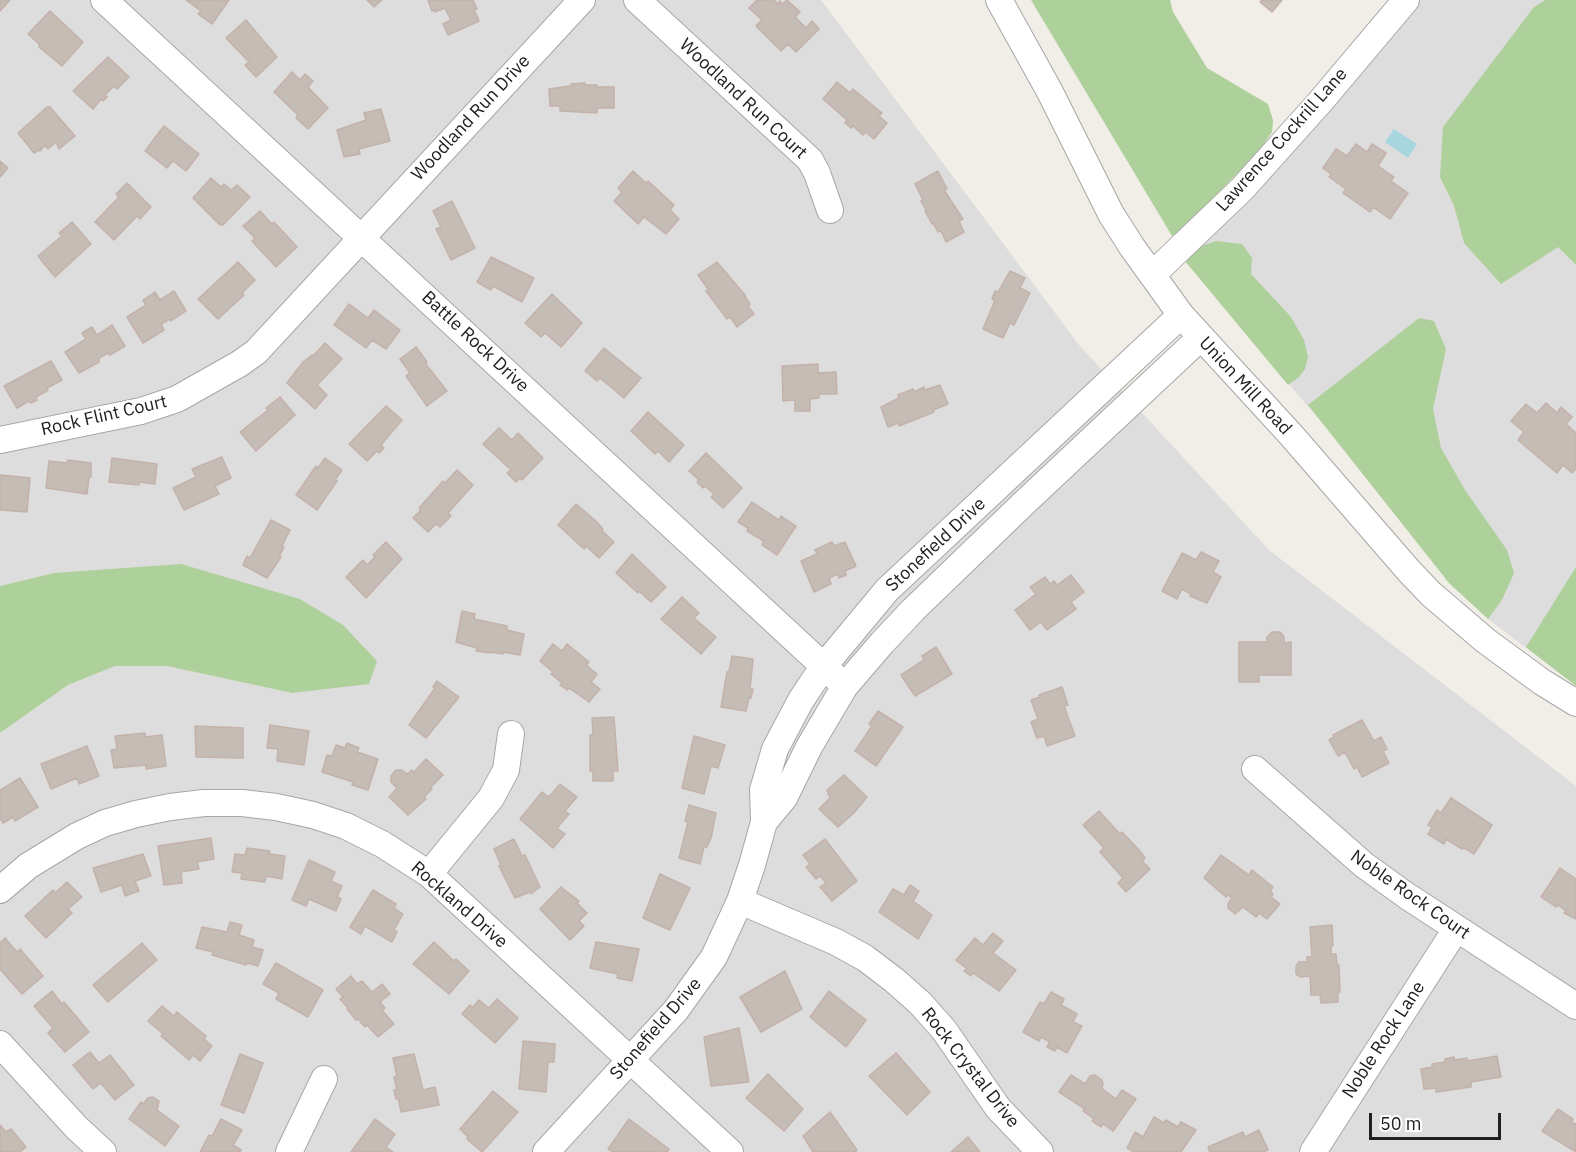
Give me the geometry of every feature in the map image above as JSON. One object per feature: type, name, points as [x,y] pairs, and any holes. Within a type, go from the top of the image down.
[{"type":"street","name":"Battle Rock Drive","points":[[104,0],[845,686]]},
{"type":"street","name":"Woodland Run Drive","points":[[362,238],[582,0]]},
{"type":"street","name":"Woodland Run Court","points":[[637,0],[810,160],[817,172],[830,210]]},
{"type":"street","name":"Union Mill Road","points":[[999,0],[1050,92],[1111,214],[1181,315],[1292,436],[1431,594],[1486,641],[1542,682],[1576,703]]},
{"type":"street","name":"Lawrence Cockrill Lane","points":[[1152,275],[1242,189],[1320,102],[1406,0]]},
{"type":"street","name":"Rock Flint Court","points":[[0,440],[141,411],[177,399],[256,352],[362,238]]},
{"type":"street","name":"Stonefield Drive","points":[[546,1152],[676,1010],[700,978],[726,935],[740,901],[764,822],[763,790],[776,749],[801,700],[823,667],[887,590],[1181,315]]},
{"type":"street","name":"Stonefield Drive","points":[[764,822],[784,798],[814,738],[845,686],[913,610],[1200,338]]},
{"type":"street","points":[[429,874],[495,791],[506,770],[510,734]]},
{"type":"street","name":"Noble Rock Court","points":[[1255,769],[1364,865],[1456,929],[1576,1006]]},
{"type":"street","name":"Rockland Drive","points":[[0,890],[28,866],[76,836],[136,814],[170,807],[204,803],[242,803],[313,815],[346,826],[382,844],[429,874],[730,1152]]},
{"type":"street","name":"Rock Crystal Drive","points":[[740,901],[836,942],[865,958],[894,980],[920,1003],[944,1030],[998,1108],[1040,1152]]},
{"type":"street","name":"Noble Rock Lane","points":[[1313,1152],[1456,929]]},
{"type":"street","points":[[0,1044],[76,1127],[103,1152]]},
{"type":"street","points":[[289,1152],[324,1079]]},
{"type":"shaded area","points":[[0,0],[821,0],[1079,345],[1269,550],[1576,786],[1576,1152],[0,1152],[0,733],[68,685],[115,666],[167,666],[292,693],[54,573],[0,586]]},
{"type":"shaded area","points":[[1419,0],[1545,0],[1534,7],[1440,177],[1454,206],[1464,243],[1558,247],[1576,265],[1576,686],[1488,619],[1185,261],[1354,83]]},
{"type":"green space","points":[[1031,0],[1170,0],[1173,12],[1207,68],[1268,104],[1273,120],[1272,132],[1259,151],[1181,231],[1172,236]]},
{"type":"green space","points":[[1545,0],[1576,0],[1576,265],[1558,247],[1501,284],[1464,243],[1454,206],[1440,177],[1443,127],[1534,7]]},
{"type":"green space","points":[[1216,241],[1242,244],[1252,258],[1251,274],[1291,317],[1304,340],[1308,357],[1305,369],[1288,385],[1185,261],[1196,248]]},
{"type":"green space","points":[[1419,318],[1434,321],[1446,349],[1433,409],[1441,448],[1465,490],[1507,550],[1514,573],[1502,600],[1488,619],[1449,583],[1308,405]]},
{"type":"green space","points":[[181,564],[300,599],[343,625],[377,661],[369,684],[292,693],[167,666],[115,666],[68,685],[0,733],[0,586],[54,573]]},
{"type":"green space","points":[[1576,567],[1576,686],[1526,647]]},
{"type":"water","points":[[1394,129],[1417,144],[1408,158],[1385,142]]},
{"type":"building","points":[[0,0],[10,0],[0,11]]},
{"type":"building","points":[[186,0],[229,0],[212,24],[198,14],[201,11]]},
{"type":"building","points":[[367,0],[382,0],[374,7]]},
{"type":"building","points":[[428,0],[473,0],[479,21],[448,35],[443,24],[451,20],[445,8],[432,11]]},
{"type":"building","points":[[757,0],[774,0],[778,4],[780,1],[783,4],[787,0],[800,12],[795,17],[806,28],[812,21],[819,29],[796,52],[788,44],[781,51],[756,26],[762,20],[749,8]]},
{"type":"building","points":[[1262,0],[1282,0],[1272,12],[1260,2]]},
{"type":"building","points":[[50,11],[83,42],[62,66],[39,47],[39,44],[28,34]]},
{"type":"building","points":[[246,20],[277,57],[256,77],[245,65],[249,62],[226,38]]},
{"type":"building","points":[[108,57],[129,77],[117,89],[114,86],[105,95],[107,97],[103,101],[101,99],[93,109],[73,91]]},
{"type":"building","points":[[292,72],[300,80],[305,74],[313,81],[308,87],[328,108],[308,129],[296,118],[298,115],[274,92]]},
{"type":"building","points":[[837,82],[850,93],[853,89],[882,113],[879,116],[887,123],[874,139],[866,132],[863,135],[853,126],[851,128],[845,123],[847,120],[823,99]]},
{"type":"building","points":[[585,83],[585,85],[597,85],[597,87],[614,87],[614,108],[597,108],[597,113],[560,111],[560,106],[550,106],[549,89]]},
{"type":"building","points":[[47,107],[50,107],[75,136],[59,149],[56,142],[48,149],[45,145],[40,151],[34,153],[18,133]]},
{"type":"building","points":[[381,109],[390,141],[359,149],[360,154],[344,157],[337,130],[366,120],[364,113]]},
{"type":"building","points":[[164,126],[199,154],[186,171],[173,161],[167,168],[145,151]]},
{"type":"building","points":[[1356,144],[1367,152],[1372,144],[1386,153],[1378,166],[1394,177],[1391,181],[1408,193],[1390,219],[1373,207],[1370,212],[1343,193],[1346,189],[1329,177],[1331,174],[1323,168],[1336,149],[1347,156]]},
{"type":"building","points":[[0,161],[8,168],[0,177]]},
{"type":"building","points":[[633,171],[646,183],[648,181],[674,205],[670,210],[679,219],[666,234],[644,217],[638,224],[614,201],[622,192],[618,188]]},
{"type":"building","points":[[938,171],[947,189],[944,190],[963,219],[959,221],[964,232],[946,242],[941,231],[938,232],[925,211],[921,201],[923,200],[915,184]]},
{"type":"building","points":[[211,178],[221,187],[224,184],[231,190],[237,185],[250,197],[223,225],[220,225],[193,198]]},
{"type":"building","points":[[127,183],[151,207],[140,219],[137,216],[114,240],[95,222],[119,197],[116,194]]},
{"type":"building","points":[[452,201],[475,248],[451,260],[436,229],[441,227],[433,211]]},
{"type":"building","points":[[260,211],[272,224],[274,222],[297,247],[276,267],[252,241],[255,238],[243,226]]},
{"type":"building","points":[[72,222],[91,244],[55,277],[38,256],[62,236],[59,233]]},
{"type":"building","points":[[491,257],[534,278],[522,302],[493,286],[491,290],[477,282]]},
{"type":"building","points":[[238,262],[255,280],[242,293],[244,295],[218,319],[198,299]]},
{"type":"building","points":[[717,262],[745,295],[750,304],[748,306],[754,314],[737,327],[730,317],[727,319],[706,291],[708,289],[698,275]]},
{"type":"building","points":[[1010,271],[1025,278],[1020,288],[1030,293],[1014,325],[1010,323],[1003,338],[983,329],[995,300],[992,299],[995,291],[998,292]]},
{"type":"building","points":[[174,291],[186,311],[171,321],[170,319],[161,324],[164,330],[143,343],[127,317],[146,305],[143,300],[155,292],[160,300]]},
{"type":"building","points":[[552,294],[582,323],[561,347],[545,333],[541,337],[525,323]]},
{"type":"building","points":[[349,304],[368,318],[374,310],[400,330],[386,349],[372,340],[366,348],[334,325]]},
{"type":"building","points":[[112,325],[125,346],[110,355],[108,353],[99,358],[99,362],[79,373],[65,352],[86,339],[82,333],[92,327],[97,335]]},
{"type":"building","points":[[325,343],[342,359],[317,385],[327,395],[315,409],[287,383],[303,362],[313,356]]},
{"type":"building","points":[[416,347],[427,362],[425,363],[447,391],[427,406],[406,376],[410,373],[400,359]]},
{"type":"building","points":[[604,348],[641,378],[624,398],[600,378],[597,381],[585,371]]},
{"type":"building","points":[[51,361],[62,380],[47,388],[48,390],[36,397],[37,400],[31,403],[29,401],[17,408],[4,386]]},
{"type":"building","points":[[818,364],[818,373],[836,372],[837,394],[819,394],[819,398],[810,399],[810,411],[795,411],[795,400],[783,401],[782,366]]},
{"type":"building","points":[[940,385],[948,404],[899,426],[898,423],[888,427],[881,407],[899,398],[898,395],[913,389],[914,392],[924,387],[925,390]]},
{"type":"building","points":[[280,397],[295,415],[256,451],[240,432],[268,410],[266,408]]},
{"type":"building","points":[[1546,403],[1557,413],[1561,407],[1572,417],[1566,424],[1576,433],[1576,469],[1572,473],[1563,465],[1557,473],[1518,440],[1524,432],[1511,421],[1526,404],[1537,413]]},
{"type":"building","points":[[386,406],[402,420],[381,445],[384,448],[379,453],[377,451],[367,461],[349,444]]},
{"type":"building","points":[[648,412],[684,445],[669,462],[658,451],[655,454],[631,431]]},
{"type":"building","points":[[499,428],[512,440],[518,433],[543,458],[522,480],[520,478],[516,482],[507,473],[511,470],[483,444]]},
{"type":"building","points":[[706,453],[742,488],[723,508],[711,497],[714,494],[705,486],[703,488],[697,482],[699,480],[689,471]]},
{"type":"building","points":[[222,457],[231,478],[215,486],[219,494],[184,510],[173,488],[196,477],[192,469]]},
{"type":"building","points":[[112,458],[157,464],[155,484],[109,482]]},
{"type":"building","points":[[325,458],[342,470],[317,510],[296,495],[316,466],[318,468]]},
{"type":"building","points":[[68,460],[91,463],[87,494],[46,488],[49,461],[67,463]]},
{"type":"building","points":[[457,470],[473,485],[448,513],[451,516],[440,527],[436,524],[428,532],[413,518],[443,481],[445,483]]},
{"type":"building","points":[[0,475],[30,478],[27,512],[0,510]]},
{"type":"building","points":[[752,502],[779,520],[781,516],[796,526],[777,555],[762,545],[764,541],[747,531],[748,528],[738,522]]},
{"type":"building","points":[[576,504],[596,521],[603,529],[602,531],[614,542],[599,558],[586,546],[584,549],[558,525]]},
{"type":"building","points":[[271,520],[290,530],[282,546],[284,547],[279,557],[281,557],[267,578],[243,565],[247,556],[250,558]]},
{"type":"building","points":[[386,542],[402,559],[366,598],[346,577],[363,560],[367,565]]},
{"type":"building","points":[[832,542],[834,546],[845,542],[856,566],[845,571],[846,575],[839,578],[838,574],[829,578],[831,584],[814,592],[801,561],[817,554],[815,550]]},
{"type":"building","points":[[1201,552],[1219,561],[1213,572],[1221,577],[1207,603],[1190,596],[1191,594],[1182,589],[1177,599],[1162,591],[1182,553],[1196,560]]},
{"type":"building","points":[[632,554],[666,587],[651,602],[616,573]]},
{"type":"building","points":[[1071,575],[1084,592],[1071,602],[1076,609],[1047,630],[1041,622],[1030,630],[1015,610],[1036,594],[1030,587],[1045,577],[1050,584],[1054,581],[1057,585]]},
{"type":"building","points":[[682,597],[699,613],[694,618],[716,637],[701,654],[661,619]]},
{"type":"building","points":[[462,611],[475,614],[474,619],[507,626],[507,630],[524,634],[520,655],[476,651],[477,648],[456,642]]},
{"type":"building","points":[[1272,632],[1280,632],[1284,637],[1284,643],[1291,642],[1291,675],[1259,675],[1259,682],[1239,682],[1239,642],[1267,642],[1267,637]]},
{"type":"building","points":[[553,644],[562,651],[567,644],[589,662],[586,665],[597,674],[591,682],[600,689],[589,702],[569,688],[567,690],[560,685],[562,683],[551,674],[553,672],[540,661]]},
{"type":"building","points":[[936,647],[952,674],[915,696],[901,675],[924,660],[922,656]]},
{"type":"building","points":[[732,656],[753,659],[750,689],[753,689],[746,711],[721,707]]},
{"type":"building","points":[[437,681],[459,697],[426,738],[409,725],[435,688],[433,687]]},
{"type":"building","points":[[1062,687],[1068,705],[1064,706],[1075,736],[1047,746],[1044,736],[1037,738],[1031,722],[1038,719],[1031,700]]},
{"type":"building","points":[[878,711],[903,727],[876,766],[855,751],[872,726],[869,724]]},
{"type":"building","points":[[614,717],[618,771],[613,771],[613,781],[593,781],[593,771],[590,771],[592,718]]},
{"type":"building","points":[[1362,720],[1374,741],[1381,737],[1387,749],[1383,751],[1389,763],[1362,777],[1357,767],[1354,769],[1345,752],[1338,756],[1329,740],[1334,737],[1333,735]]},
{"type":"building","points":[[270,725],[309,731],[304,765],[277,761],[278,749],[267,748]]},
{"type":"building","points":[[195,726],[243,728],[243,758],[196,757]]},
{"type":"building","points":[[145,733],[145,737],[162,735],[166,766],[146,769],[146,765],[114,768],[111,750],[117,749],[115,736]]},
{"type":"building","points":[[694,736],[725,745],[718,768],[711,766],[704,794],[682,788]]},
{"type":"building","points":[[347,743],[359,748],[357,752],[378,759],[368,790],[352,785],[353,782],[322,772],[327,755],[332,756],[336,745],[345,748]]},
{"type":"building","points":[[87,746],[99,776],[79,784],[77,778],[51,789],[41,764]]},
{"type":"building","points":[[426,759],[443,775],[430,788],[432,789],[424,797],[426,799],[408,815],[389,797],[397,788],[391,782],[391,776],[396,770],[402,770],[407,774],[412,770],[414,772]]},
{"type":"building","points":[[844,775],[867,797],[838,827],[819,809],[830,798],[827,790]]},
{"type":"building","points":[[20,778],[38,807],[15,821],[13,817],[3,823],[0,818],[0,790]]},
{"type":"building","points":[[560,784],[577,797],[565,811],[569,814],[557,828],[565,834],[553,848],[520,819],[542,792],[549,797]]},
{"type":"building","points":[[1451,798],[1492,825],[1474,854],[1446,839],[1444,844],[1428,834],[1432,827],[1428,825],[1437,810],[1441,813]]},
{"type":"building","points":[[689,805],[716,813],[711,838],[707,847],[704,847],[700,864],[679,858],[688,822],[685,821]]},
{"type":"building","points":[[1099,811],[1120,834],[1122,832],[1139,850],[1145,858],[1142,861],[1150,869],[1126,892],[1118,883],[1123,878],[1100,852],[1104,848],[1083,825]]},
{"type":"building","points":[[211,838],[214,859],[197,862],[199,869],[181,872],[182,883],[164,885],[158,846]]},
{"type":"building","points":[[514,839],[522,856],[525,855],[540,887],[531,894],[530,892],[515,898],[499,866],[501,865],[494,849]]},
{"type":"building","points":[[825,839],[857,881],[832,901],[820,887],[826,883],[820,876],[816,879],[806,867],[810,864],[803,855]]},
{"type":"building","points":[[247,848],[270,851],[269,854],[285,856],[282,879],[266,876],[265,882],[241,879],[242,873],[232,872],[235,854],[245,855]]},
{"type":"building","points":[[143,854],[151,876],[135,881],[139,891],[125,896],[122,885],[101,892],[93,868]]},
{"type":"building","points":[[1221,855],[1249,875],[1252,870],[1273,887],[1270,891],[1273,894],[1271,897],[1280,904],[1267,919],[1259,913],[1256,917],[1243,907],[1235,914],[1228,908],[1232,898],[1228,895],[1226,897],[1204,878]]},
{"type":"building","points":[[309,860],[335,872],[331,881],[342,886],[337,897],[341,899],[336,911],[309,899],[306,906],[292,900]]},
{"type":"building","points":[[1560,868],[1576,879],[1576,919],[1564,913],[1566,911],[1558,905],[1556,907],[1541,897]]},
{"type":"building","points":[[660,874],[690,888],[670,930],[643,918]]},
{"type":"building","points":[[67,882],[82,897],[68,909],[72,913],[46,938],[25,916],[53,890],[55,893]]},
{"type":"building","points":[[910,885],[919,891],[913,901],[932,915],[918,939],[879,912],[893,889],[904,895]]},
{"type":"building","points":[[561,887],[579,901],[577,903],[587,913],[579,921],[584,926],[570,940],[540,909]]},
{"type":"building","points":[[373,890],[396,904],[394,908],[403,914],[394,930],[397,932],[392,942],[365,926],[361,934],[350,927]]},
{"type":"building","points":[[230,922],[242,925],[239,935],[254,940],[252,947],[263,950],[258,966],[247,963],[246,965],[196,948],[202,927],[227,932]]},
{"type":"building","points":[[1332,925],[1331,954],[1336,954],[1337,965],[1339,965],[1340,992],[1338,992],[1338,1002],[1321,1003],[1320,995],[1311,995],[1310,976],[1300,977],[1296,974],[1296,966],[1299,962],[1307,962],[1307,957],[1312,957],[1310,927]]},
{"type":"building","points":[[993,933],[1003,941],[993,953],[1016,970],[999,991],[973,973],[971,976],[964,971],[967,969],[956,960],[975,938],[983,945]]},
{"type":"building","points":[[5,938],[17,952],[20,949],[43,976],[22,994],[0,969],[0,943]]},
{"type":"building","points":[[434,942],[454,961],[456,959],[469,971],[449,994],[413,964]]},
{"type":"building","points":[[596,942],[639,949],[632,981],[617,978],[618,974],[590,968]]},
{"type":"building","points":[[142,943],[157,960],[108,1002],[93,985]]},
{"type":"building","points":[[276,963],[323,990],[308,1017],[276,999],[279,993],[263,984]]},
{"type":"building","points":[[785,971],[802,1009],[761,1032],[740,997]]},
{"type":"building","points":[[351,976],[357,984],[362,981],[372,992],[382,984],[390,994],[380,1002],[385,1008],[382,1010],[394,1024],[378,1037],[367,1025],[365,1027],[358,1019],[356,1020],[340,999],[343,997],[336,989]]},
{"type":"building","points":[[52,991],[89,1032],[65,1052],[48,1033],[53,1028],[34,1006]]},
{"type":"building","points":[[829,991],[866,1020],[846,1047],[810,1017]]},
{"type":"building","points":[[1051,992],[1064,999],[1061,1005],[1077,1014],[1073,1022],[1082,1026],[1067,1053],[1057,1047],[1055,1051],[1047,1047],[1050,1042],[1041,1037],[1039,1041],[1023,1032],[1040,1002],[1044,1004]]},
{"type":"building","points":[[497,999],[518,1018],[495,1043],[462,1014],[470,1005],[472,1008],[479,1000],[489,1008]]},
{"type":"building","points":[[162,1006],[174,1016],[177,1012],[206,1036],[204,1039],[212,1046],[200,1061],[193,1055],[189,1060],[161,1036],[163,1034],[148,1021]]},
{"type":"building","points":[[739,1028],[749,1082],[711,1086],[704,1037]]},
{"type":"building","points":[[523,1041],[555,1044],[554,1062],[548,1062],[546,1092],[519,1089]]},
{"type":"building","points":[[90,1052],[99,1063],[110,1055],[134,1085],[115,1100],[101,1083],[93,1089],[73,1065]]},
{"type":"building","points":[[896,1053],[930,1092],[907,1115],[869,1076]]},
{"type":"building","points":[[240,1054],[263,1063],[244,1113],[221,1105]]},
{"type":"building","points":[[414,1054],[423,1090],[435,1087],[439,1105],[401,1112],[394,1090],[397,1090],[394,1077],[397,1076],[393,1058]]},
{"type":"building","points":[[1497,1056],[1501,1077],[1471,1082],[1471,1087],[1436,1092],[1436,1088],[1424,1089],[1421,1069],[1432,1067],[1432,1064],[1445,1062],[1445,1059],[1454,1057],[1455,1060],[1467,1058],[1467,1061]]},
{"type":"building","points":[[768,1074],[803,1109],[784,1131],[746,1098]]},
{"type":"building","points":[[1071,1075],[1085,1084],[1090,1076],[1095,1075],[1102,1080],[1101,1088],[1116,1099],[1122,1090],[1136,1099],[1113,1131],[1103,1124],[1101,1127],[1092,1121],[1094,1119],[1083,1111],[1085,1109],[1059,1092]]},
{"type":"building","points":[[493,1091],[518,1112],[482,1152],[467,1139],[468,1137],[460,1129]]},
{"type":"building","points":[[153,1097],[159,1101],[157,1110],[179,1126],[165,1146],[129,1119],[141,1102],[143,1104],[148,1098]]},
{"type":"building","points":[[1558,1109],[1573,1119],[1571,1122],[1576,1124],[1576,1152],[1542,1131]]},
{"type":"building","points":[[830,1112],[857,1150],[855,1152],[813,1152],[803,1136]]},
{"type":"building","points":[[1154,1117],[1164,1123],[1166,1120],[1178,1127],[1181,1122],[1196,1130],[1181,1152],[1134,1152],[1127,1148],[1135,1132],[1143,1137]]},
{"type":"building","points":[[221,1119],[242,1130],[233,1145],[241,1150],[240,1152],[200,1152],[209,1135],[212,1136]]},
{"type":"building","points":[[375,1119],[395,1134],[386,1147],[393,1152],[351,1152]]},
{"type":"building","points":[[629,1119],[669,1149],[667,1152],[613,1152],[608,1149]]},
{"type":"building","points":[[0,1125],[6,1132],[11,1129],[26,1147],[20,1152],[0,1152]]},
{"type":"building","points":[[1259,1130],[1268,1150],[1263,1152],[1210,1152],[1208,1147],[1243,1132],[1245,1137]]},
{"type":"building","points":[[968,1137],[980,1152],[951,1152]]}]
